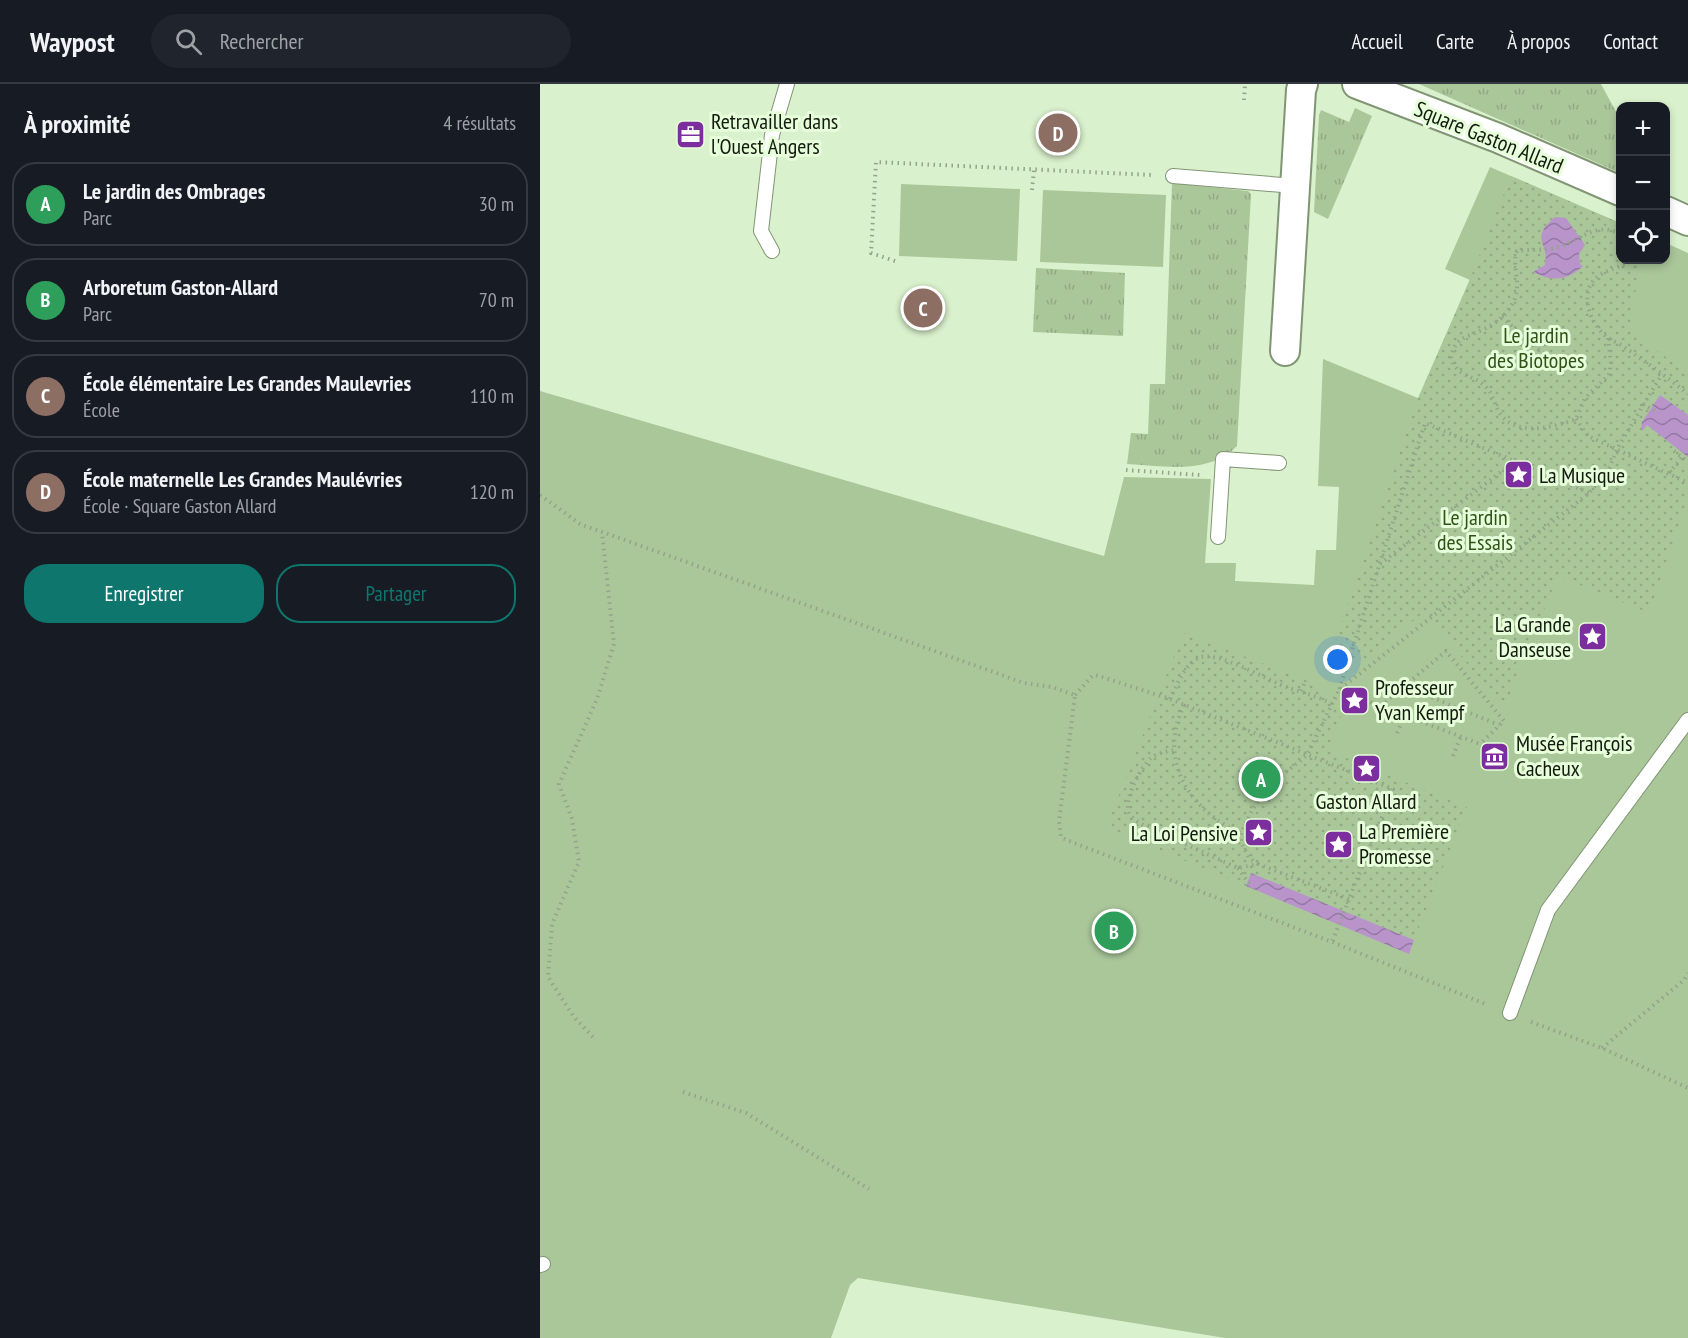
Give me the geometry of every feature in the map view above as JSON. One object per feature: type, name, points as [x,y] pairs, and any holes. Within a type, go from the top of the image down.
[{"type":"street","points":[[1285,351],[1303,84]]},
{"type":"street","name":"Square Gaston Allard","points":[[1357,84],[1506,141],[1616,190]]},
{"type":"street","points":[[1670,213],[1688,221]]},
{"type":"lane","points":[[772,251],[760,231],[772,135],[787,84]]},
{"type":"lane","points":[[1173,176],[1295,186]]},
{"type":"lane","points":[[1218,537],[1223,459],[1279,463]]},
{"type":"lane","points":[[1510,1014],[1548,910],[1688,720]]},
{"type":"path","points":[[1242,98],[1245,84]]},
{"type":"path","points":[[895,261],[871,253],[876,162],[1173,176]]},
{"type":"path","points":[[1032,190],[1034,170]]},
{"type":"path","points":[[1608,338],[1611,363],[1609,375],[1585,398],[1576,419],[1557,426],[1539,428],[1518,426],[1501,415],[1486,386],[1463,375],[1457,370],[1451,357],[1456,342],[1486,329],[1510,309],[1518,288],[1514,262],[1517,251],[1563,246],[1590,232],[1607,228],[1616,232]]},
{"type":"path","points":[[1623,264],[1598,276],[1587,292],[1589,312],[1608,338],[1624,346],[1688,394]]},
{"type":"path","points":[[1502,316],[1549,357]]},
{"type":"path","points":[[1339,690],[1589,493],[1609,469],[1617,448],[1662,374]]},
{"type":"path","points":[[1643,404],[1656,412]]},
{"type":"path","points":[[1576,419],[1588,436],[1688,483]]},
{"type":"path","points":[[1349,899],[1258,864],[1249,858],[1241,842],[1241,834],[1252,810],[1263,795],[1280,777],[1307,755],[1339,690],[1425,423],[1589,493]]},
{"type":"path","points":[[1674,451],[1688,462]]},
{"type":"path","points":[[1669,473],[1682,457]]},
{"type":"path","points":[[1380,564],[1514,461]]},
{"type":"path","points":[[1651,474],[1654,467]]},
{"type":"path","points":[[1609,469],[1621,474]]},
{"type":"path","points":[[1126,470],[1222,476]]},
{"type":"path","points":[[540,495],[580,524],[1024,683],[1052,687],[1076,695]]},
{"type":"path","points":[[593,1037],[574,1017],[548,977],[552,924],[579,862],[572,819],[559,784],[597,699],[614,644],[602,532]]},
{"type":"path","points":[[1381,706],[1446,651],[1504,721],[1480,744]]},
{"type":"path","points":[[1170,699],[1191,663],[1201,656],[1216,657],[1290,689],[1301,691],[1332,704]]},
{"type":"path","points":[[1332,942],[1393,789],[1170,699],[1093,675],[1076,695],[1059,822],[1060,837],[1602,1048],[1688,1088]]},
{"type":"path","points":[[1301,691],[1306,680]]},
{"type":"path","points":[[1404,686],[1499,725]]},
{"type":"path","points":[[1339,690],[1480,744],[1486,752]]},
{"type":"path","points":[[1184,705],[1173,734],[1173,750],[1178,768],[1195,801],[1224,826],[1241,834]]},
{"type":"path","points":[[1397,733],[1405,715]]},
{"type":"path","points":[[1453,756],[1461,736]]},
{"type":"path","points":[[1173,750],[1151,758],[1131,790],[1127,801],[1128,811],[1143,825],[1238,868],[1248,882],[1254,885]]},
{"type":"path","points":[[1355,774],[1360,763]]},
{"type":"path","points":[[1238,868],[1258,864]]},
{"type":"path","points":[[1602,1048],[1648,1012],[1688,974]]},
{"type":"path","points":[[683,1092],[746,1113],[869,1189]]},
{"type":"green space","points":[[1419,84],[1601,84],[1616,112],[1616,171]]},
{"type":"green space","points":[[1355,108],[1372,116],[1328,219],[1314,212],[1319,115],[1321,110],[1349,122]]},
{"type":"green space","points":[[1490,167],[1616,221],[1616,264],[1670,264],[1670,245],[1688,253],[1688,1338],[1225,1338],[858,1278],[850,1285],[831,1338],[540,1338],[540,391],[1104,556],[1124,477],[1211,479],[1205,563],[1236,563],[1235,581],[1314,585],[1316,550],[1336,550],[1339,487],[1318,486],[1323,359],[1418,398],[1470,280],[1445,269]]},
{"type":"green space","points":[[1511,176],[1616,221],[1616,264],[1640,264],[1629,329],[1688,374],[1688,512],[1684,511],[1649,613],[1558,576],[1504,708],[1424,612],[1362,662],[1332,650],[1418,399],[1470,279]]},
{"type":"green space","points":[[1172,183],[1248,191],[1251,194],[1237,446],[1226,455],[1200,465],[1171,467],[1127,464],[1131,433],[1148,434],[1150,384],[1165,384]]},
{"type":"green space","points":[[901,184],[1020,189],[1017,261],[899,256]]},
{"type":"green space","points":[[1043,190],[1166,195],[1163,267],[1040,262]]},
{"type":"green space","points":[[1036,268],[1125,273],[1123,336],[1033,332]]},
{"type":"green space","points":[[1183,633],[1319,685],[1341,717],[1327,750],[1467,807],[1414,940],[1252,873],[1246,886],[1106,828]]},
{"type":"water","points":[[1555,217],[1566,218],[1585,245],[1579,254],[1580,264],[1583,266],[1572,275],[1560,278],[1547,277],[1533,272],[1545,265],[1546,257],[1541,236]]},
{"type":"water","points":[[1660,395],[1688,415],[1688,457],[1647,425],[1642,431],[1642,422]]},
{"type":"water","points":[[1251,873],[1414,940],[1409,954],[1246,886]]},
{"type":"place","name":"École maternelle Les Grandes Maulévries","points":[[1058,133]]},
{"type":"place","name":"Retravailler dans l'Ouest Angers","points":[[690,134]]},
{"type":"place","name":"École élémentaire Les Grandes Maulevries","points":[[923,308]]},
{"type":"place","name":"La Musique","points":[[1518,475]]},
{"type":"place","name":"La Grande Danseuse","points":[[1592,637]]},
{"type":"place","name":"Professeur Yvan Kempf","points":[[1354,700]]},
{"type":"place","name":"Musée François Cacheux","points":[[1495,756]]},
{"type":"place","name":"Gaston Allard","points":[[1366,769]]},
{"type":"place","name":"Le jardin des Ombrages","points":[[1261,779]]},
{"type":"place","name":"La Loi Pensive","points":[[1259,833]]},
{"type":"place","name":"La Première Promesse","points":[[1338,844]]},
{"type":"place","name":"Arboretum Gaston-Allard","points":[[1114,931]]},
{"type":"park label","name":"Le jardin des Biotopes","points":[[1536,348]]},
{"type":"park label","name":"Le jardin des Essais","points":[[1475,530]]}]
